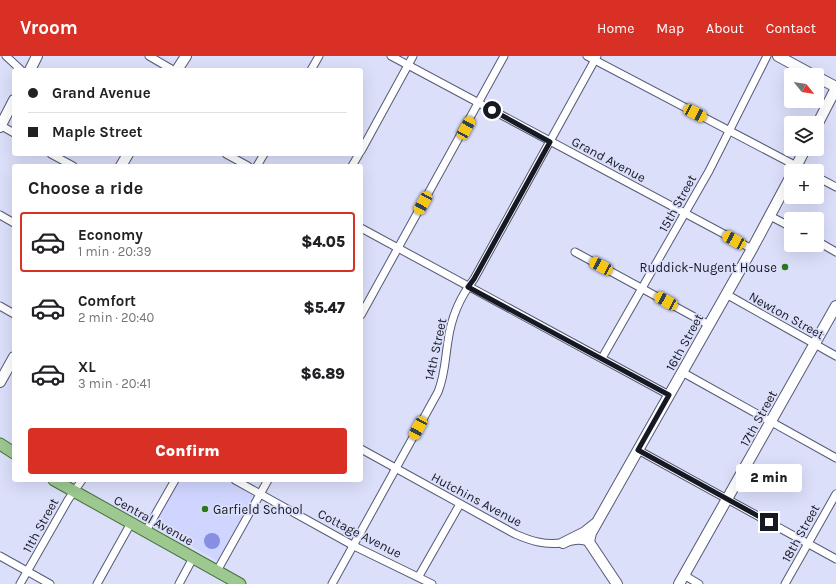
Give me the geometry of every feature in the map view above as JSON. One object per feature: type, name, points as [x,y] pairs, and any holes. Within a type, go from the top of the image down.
[{"type":"main road","points":[[0,444],[12,452]]},
{"type":"main road","points":[[0,453],[12,459]]},
{"type":"main road","name":"Central Avenue","points":[[58,482],[240,584]]},
{"type":"street","points":[[6,56],[19,68]]},
{"type":"street","points":[[31,68],[37,56]]},
{"type":"street","points":[[149,56],[170,68]]},
{"type":"street","points":[[178,68],[186,56]]},
{"type":"street","points":[[312,68],[319,56]]},
{"type":"street","name":"Grand Avenue","points":[[392,56],[752,250]]},
{"type":"street","points":[[364,138],[413,56]]},
{"type":"street","points":[[363,311],[480,103],[504,56]]},
{"type":"street","points":[[587,56],[596,58],[788,164]]},
{"type":"street","name":"15th Street","points":[[602,358],[730,131],[767,56]]},
{"type":"street","points":[[778,56],[801,68]]},
{"type":"street","name":"14th Street","points":[[332,584],[396,469],[440,385],[445,370],[451,326],[455,311],[596,58]]},
{"type":"street","points":[[822,116],[836,88],[824,81]]},
{"type":"street","points":[[12,104],[0,126],[12,132]]},
{"type":"street","points":[[54,156],[68,164]]},
{"type":"street","points":[[230,156],[244,164]]},
{"type":"street","points":[[824,181],[836,187]]},
{"type":"street","name":"16th Street","points":[[588,542],[638,450],[752,250],[784,189]]},
{"type":"street","points":[[0,215],[12,222]]},
{"type":"street","points":[[770,216],[784,223]]},
{"type":"street","points":[[363,229],[669,395]]},
{"type":"street","points":[[824,245],[836,252]]},
{"type":"street","points":[[575,252],[709,325]]},
{"type":"street","name":"Newton Street","points":[[726,294],[836,356]]},
{"type":"street","points":[[0,306],[12,313]]},
{"type":"street","name":"17th Street","points":[[681,580],[836,306]]},
{"type":"street","points":[[0,382],[12,361]]},
{"type":"street","points":[[682,372],[836,458]]},
{"type":"street","name":"Hutchins Avenue","points":[[363,450],[530,541],[545,544],[563,543],[579,539],[588,542]]},
{"type":"street","points":[[638,450],[728,498],[836,559]]},
{"type":"street","name":"11th Street","points":[[20,584],[81,482]]},
{"type":"street","points":[[146,531],[174,482]]},
{"type":"street","name":"Cottage Avenue","points":[[239,482],[354,546],[419,576],[432,584]]},
{"type":"street","points":[[217,571],[267,482]]},
{"type":"street","name":"18th Street","points":[[786,584],[836,494]]},
{"type":"street","points":[[419,576],[460,504]]},
{"type":"street","points":[[563,543],[585,532],[598,522]]},
{"type":"street","points":[[97,584],[131,523]]},
{"type":"street","points":[[588,542],[617,584]]},
{"type":"street","points":[[0,556],[50,584]]},
{"type":"street","points":[[178,584],[193,558]]},
{"type":"street","points":[[681,580],[699,584]]},
{"type":"shaded area","name":"Garfield School","points":[[178,482],[232,482],[256,496],[218,561],[156,527],[155,523]]},
{"type":"water","points":[[212,533],[218,535],[220,541],[218,547],[212,549],[206,547],[204,541],[206,535]]},
{"type":"place","name":"Ruddick-Nugent House","points":[[785,267]]},
{"type":"place","name":"Garfield School","points":[[205,509]]},
{"type":"route","points":[[492,110],[550,142],[474,279],[468,287],[669,395],[638,450],[769,522]]}]
